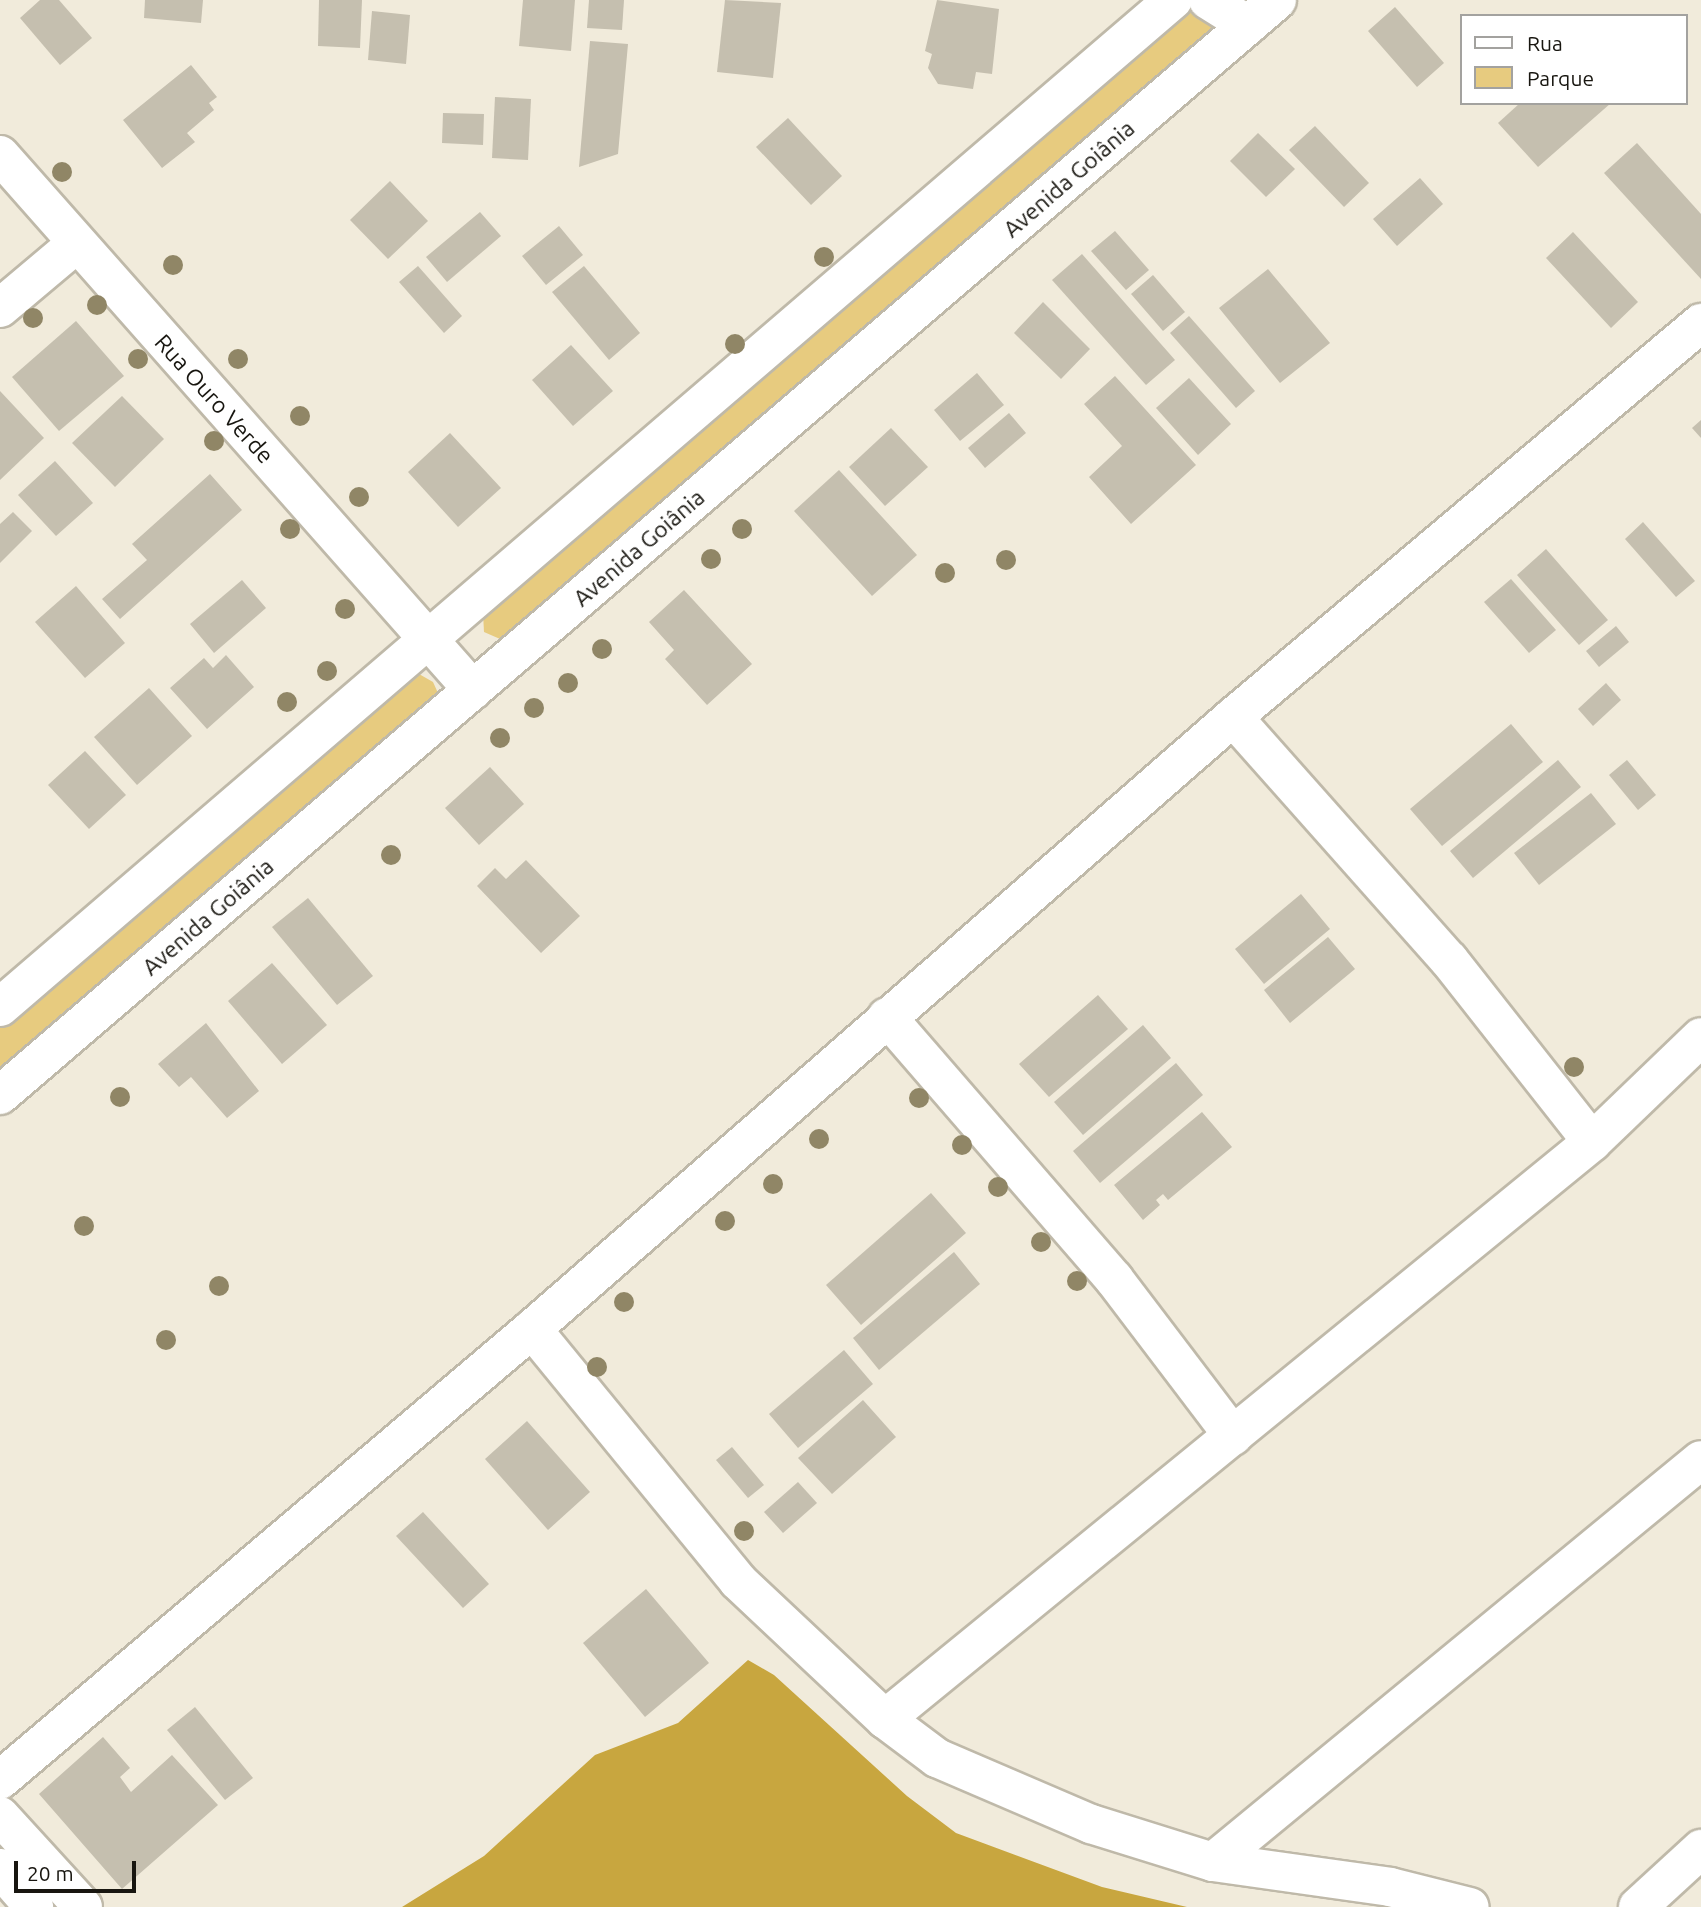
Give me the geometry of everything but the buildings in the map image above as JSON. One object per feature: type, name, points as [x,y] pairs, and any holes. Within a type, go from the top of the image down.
[{"type":"street","points":[[0,1007],[1172,0]]},
{"type":"street","points":[[1208,0],[1248,25]]},
{"type":"street","name":"Avenida Goiânia","points":[[0,1095],[1277,0]]},
{"type":"street","name":"Rua Ouro Verde","points":[[0,155],[473,690]]},
{"type":"street","points":[[0,308],[76,244]]},
{"type":"street","points":[[0,1780],[532,1329],[1233,718],[1701,323]]},
{"type":"street","points":[[1233,718],[1449,960],[1591,1142]]},
{"type":"street","points":[[887,1017],[1114,1279],[1233,1436]]},
{"type":"street","points":[[885,1719],[1591,1142],[1701,1037]]},
{"type":"street","points":[[532,1329],[738,1580],[885,1719],[937,1758],[1091,1824],[1213,1862],[1390,1887],[1470,1907]]},
{"type":"street","points":[[1213,1862],[1701,1460]]},
{"type":"street","points":[[0,1816],[83,1907]]},
{"type":"street","points":[[1639,1907],[1701,1849]]},
{"type":"street","points":[[0,1868],[34,1907]]},
{"type":"green space","points":[[1195,9],[1215,23],[1216,31],[507,642],[484,632],[483,613],[1186,12]]},
{"type":"green space","points":[[419,674],[433,682],[438,693],[436,705],[0,1075],[0,1028]]},
{"type":"shaded area","points":[[748,1660],[774,1675],[907,1796],[956,1833],[1102,1887],[1187,1907],[402,1907],[484,1856],[595,1755],[678,1723]]}]
